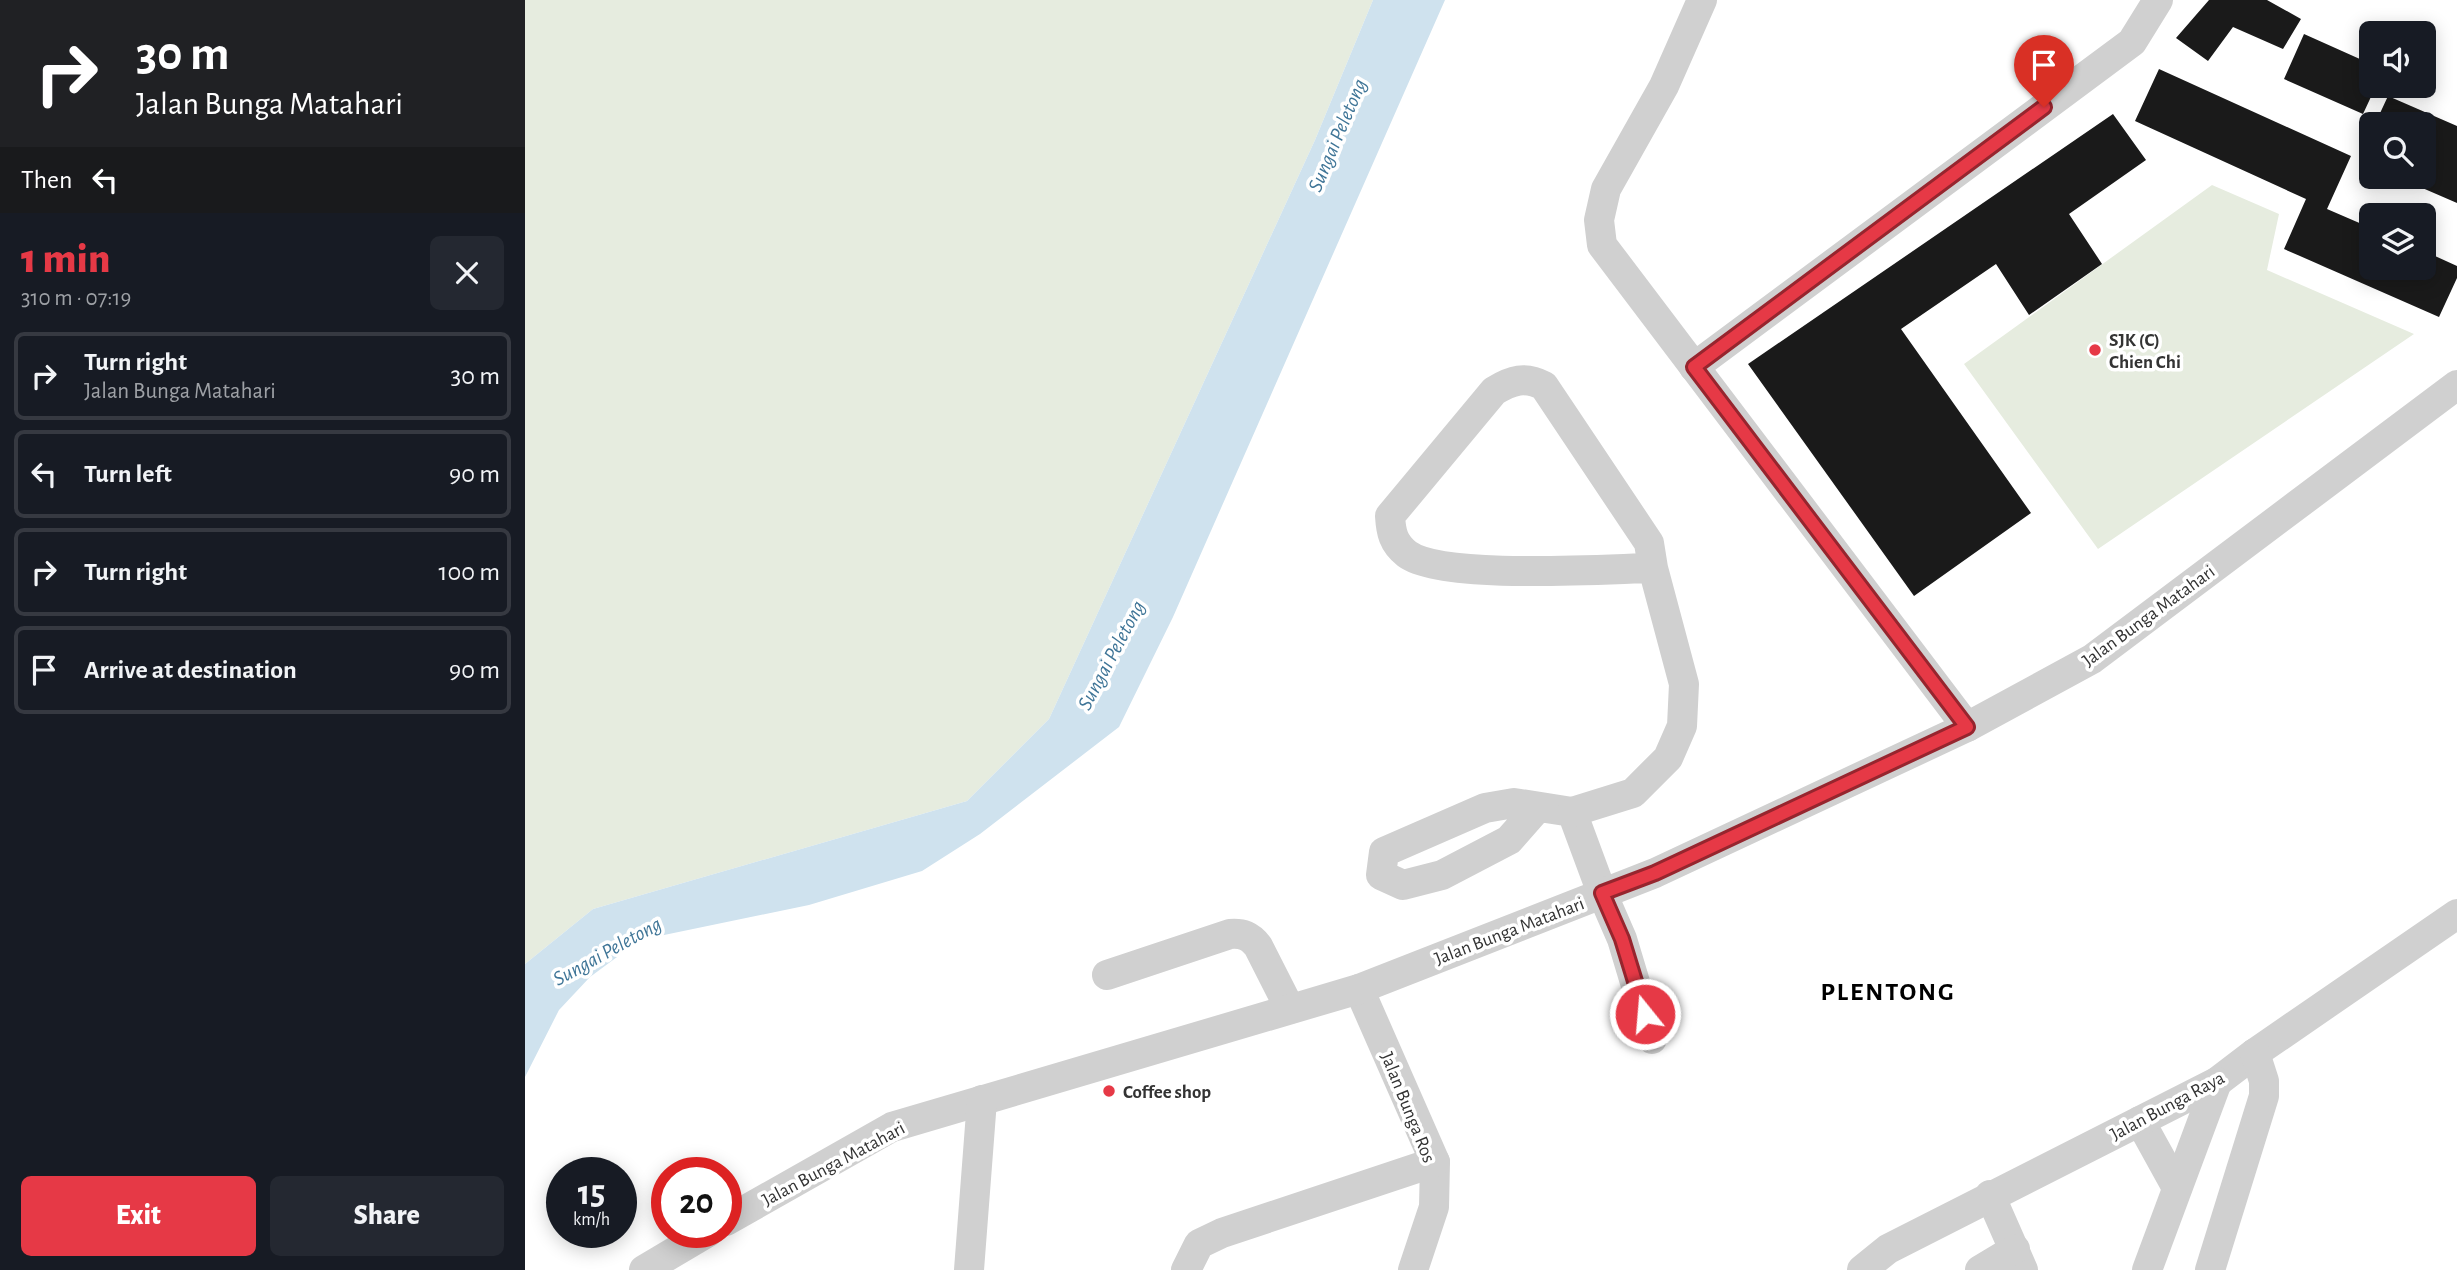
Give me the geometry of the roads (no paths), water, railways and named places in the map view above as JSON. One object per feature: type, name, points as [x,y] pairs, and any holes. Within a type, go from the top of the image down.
[{"type":"street","points":[[1702,0],[1664,86],[1606,189],[1599,220],[1602,245],[1967,727]]},
{"type":"street","points":[[1694,367],[2131,42],[2148,4]]},
{"type":"street","points":[[1538,807],[1573,812],[1633,793],[1668,758],[1682,726],[1684,684],[1653,568],[1649,543],[1544,386],[1532,380],[1513,380],[1494,391],[1390,516],[1391,536],[1408,554],[1468,570],[1653,568]]},
{"type":"street","name":"Jalan Bunga Matahari","points":[[742,1212],[892,1127],[1359,989],[1655,873],[1967,727],[2092,659],[2457,385]]},
{"type":"street","points":[[1573,812],[1602,893],[1622,939],[1652,1039]]},
{"type":"street","name":"Jalan Bunga Raya","points":[[1862,1270],[1888,1249],[2217,1082],[2457,915]]},
{"type":"street","points":[[1107,975],[1230,934],[1241,933],[1251,937],[1258,946],[1290,1009]]},
{"type":"street","name":"Jalan Bunga Ros","points":[[1359,989],[1435,1162],[1434,1207],[1413,1270]]},
{"type":"street","points":[[2210,1270],[2264,1096],[2265,1081],[2255,1053]]},
{"type":"street","points":[[2147,1270],[2217,1082]]},
{"type":"street","points":[[969,1270],[982,1100]]},
{"type":"street","points":[[2140,1121],[2177,1188]]},
{"type":"street","points":[[1187,1270],[1199,1244],[1222,1233],[1435,1162]]},
{"type":"street","points":[[1980,1270],[2019,1259],[1990,1195]]},
{"type":"street","points":[[644,1270],[681,1248]]},
{"type":"water","name":"Sungai Peletong","points":[[1373,0],[1445,0],[1173,617],[1119,727],[980,834],[922,871],[809,905],[640,940],[590,977],[559,1010],[525,1077],[525,964],[593,909],[967,801],[1049,719],[1315,140]]},
{"type":"place","name":"SJK (C) Chien Chi","points":[[2095,350]]},
{"type":"place","name":"Coffee shop","points":[[1109,1091]]},
{"type":"district","name":"PLENTONG","points":[[1888,991]]}]
